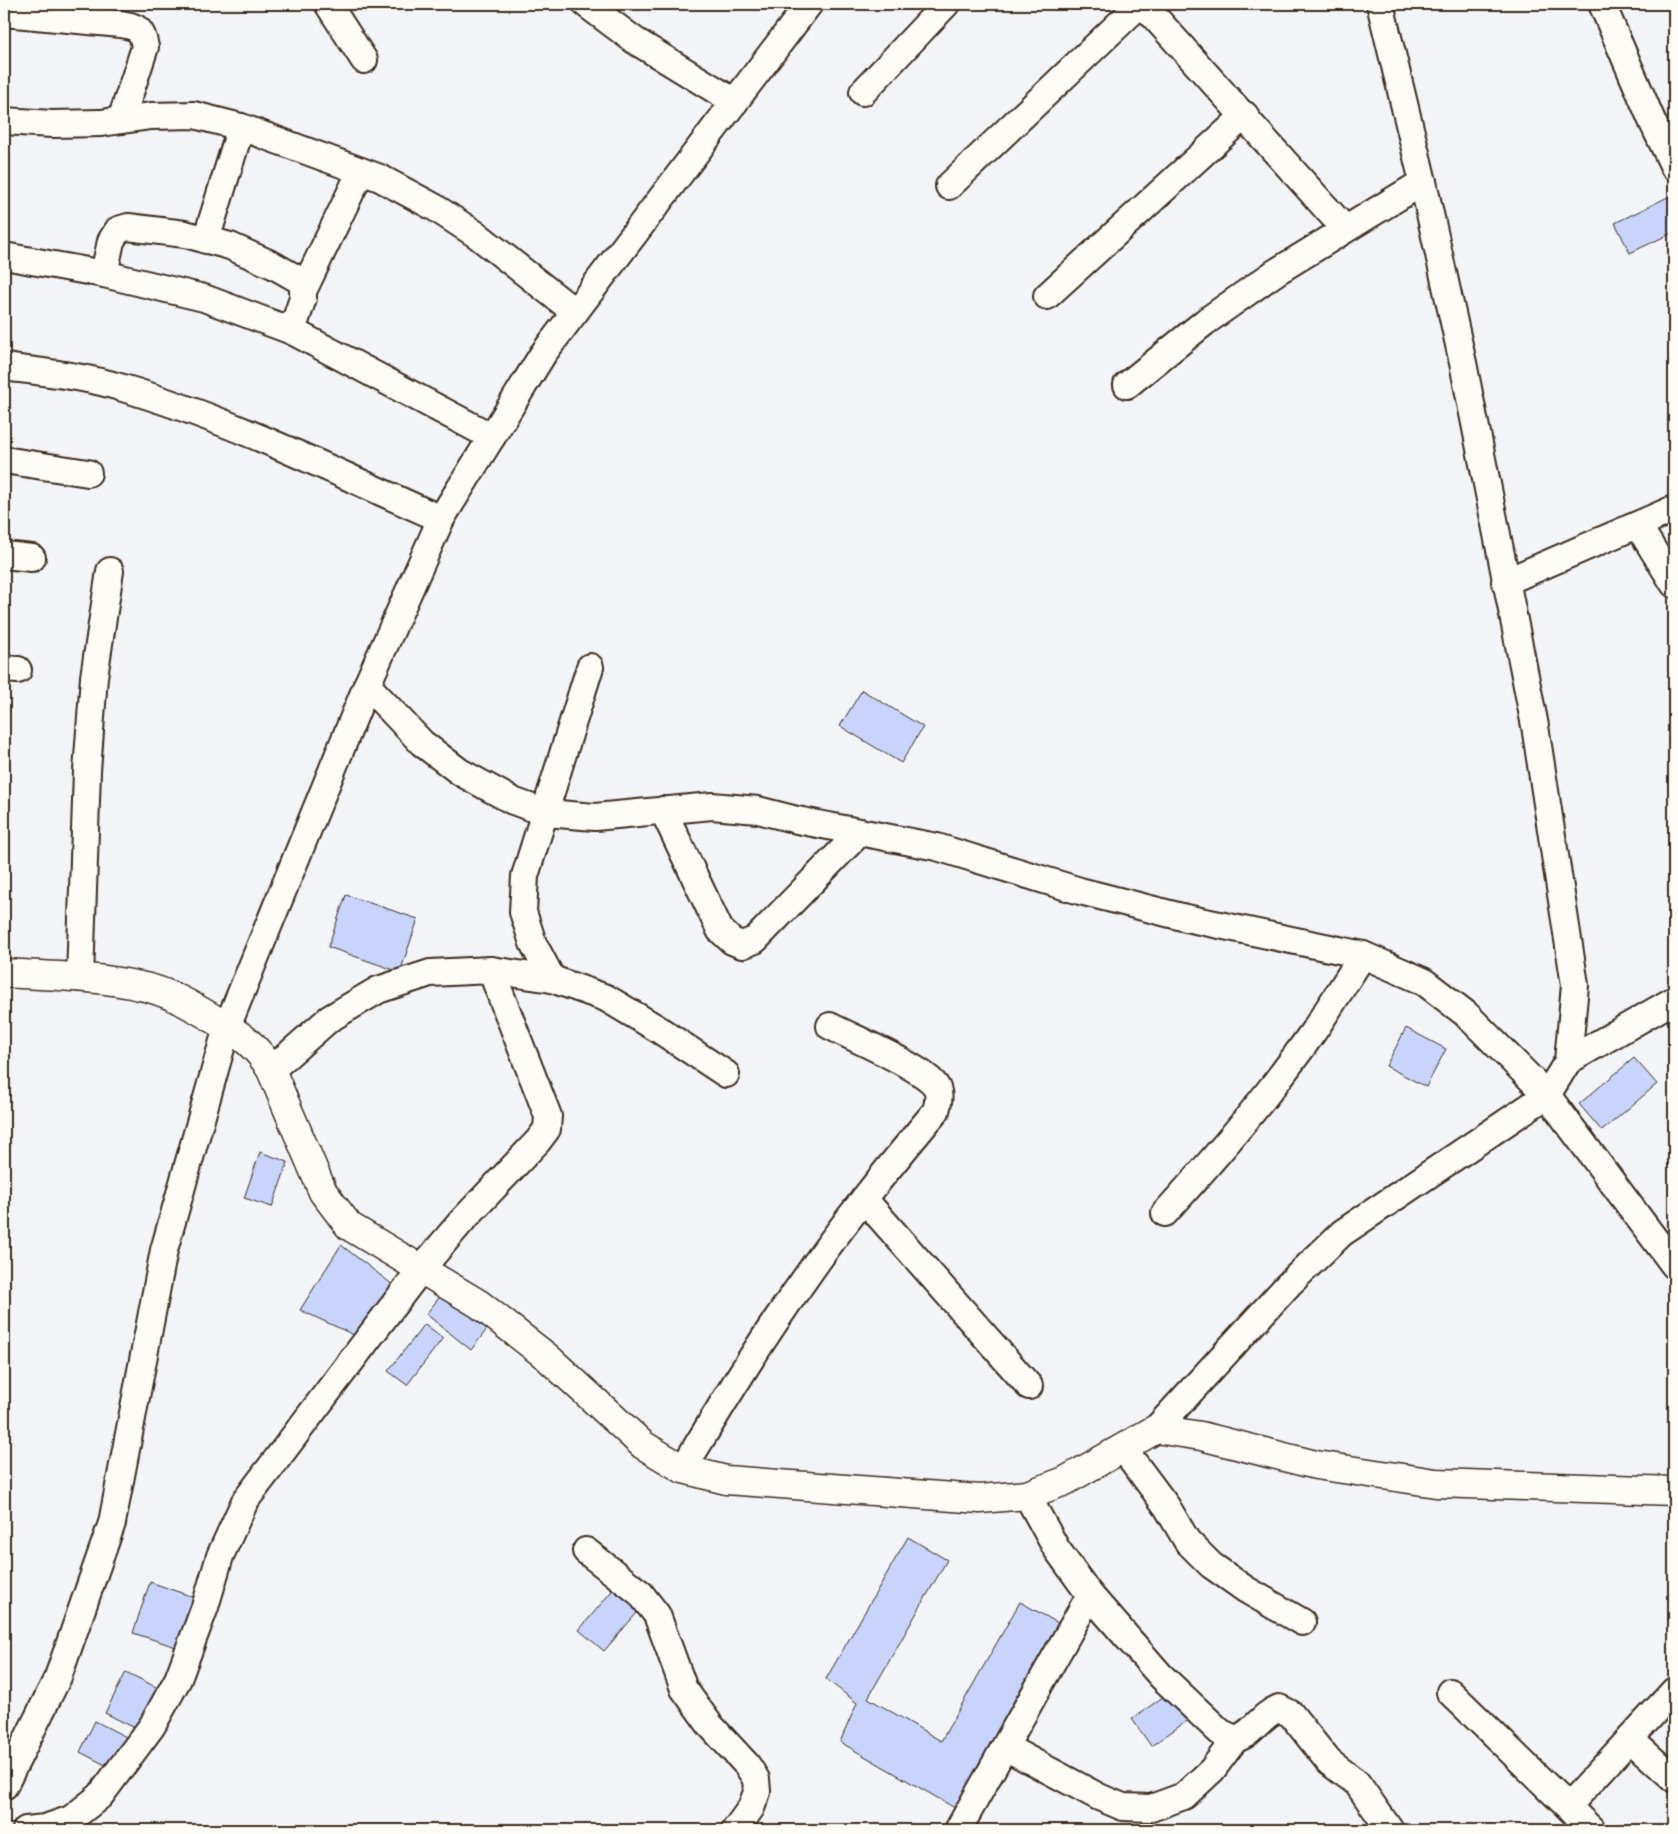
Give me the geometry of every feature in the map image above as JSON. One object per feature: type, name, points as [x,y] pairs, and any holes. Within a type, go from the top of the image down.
[{"type":"street","points":[[328,4],[364,60]]},
{"type":"street","points":[[586,4],[634,40],[735,102]]},
{"type":"street","points":[[863,92],[946,4]]},
{"type":"street","points":[[949,186],[1142,4],[1245,115],[1344,228]]},
{"type":"street","points":[[4,973],[80,978],[141,986],[186,1002],[250,1046],[323,1192],[349,1226],[479,1304],[547,1357],[643,1445],[683,1469],[726,1480],[980,1499],[1027,1496],[1065,1481],[1156,1429],[1289,1284],[1342,1233],[1547,1094],[1568,1061],[1575,985],[1535,726],[1462,363],[1423,182],[1380,4]]},
{"type":"street","points":[[1602,4],[1674,167]]},
{"type":"street","points":[[4,1786],[58,1677],[112,1523],[164,1250],[250,1046],[367,685],[441,519],[543,354],[735,102],[804,6]]},
{"type":"street","points":[[4,14],[46,10],[133,26],[143,34],[146,47],[121,120]]},
{"type":"street","points":[[4,121],[52,124],[194,115],[241,127],[380,178],[455,221],[575,312]]},
{"type":"street","points":[[1047,296],[1245,115]]},
{"type":"street","points":[[206,240],[241,127]]},
{"type":"street","points":[[292,331],[304,289],[361,171]]},
{"type":"street","points":[[1127,385],[1205,322],[1276,272],[1344,228],[1423,182]]},
{"type":"street","points":[[104,274],[111,240],[118,230],[128,227],[185,234],[230,246],[298,277],[303,282],[304,289]]},
{"type":"street","points":[[4,256],[104,274],[204,298],[292,331],[492,436]]},
{"type":"street","points":[[4,367],[122,387],[265,441],[441,519]]},
{"type":"street","points":[[4,460],[88,473]]},
{"type":"street","points":[[1505,582],[1638,527],[1674,509]]},
{"type":"street","points":[[1638,527],[1674,584]]},
{"type":"street","points":[[4,555],[32,558]]},
{"type":"street","points":[[80,978],[87,771],[94,677],[110,571]]},
{"type":"street","points":[[552,979],[533,943],[523,912],[525,876],[590,667]]},
{"type":"street","points":[[367,685],[422,743],[460,772],[513,801],[546,813],[595,817],[712,806],[758,810],[797,820],[937,847],[1080,890],[1186,918],[1363,955],[1424,981],[1466,1014],[1547,1094],[1674,1265]]},
{"type":"street","points":[[662,810],[720,930],[732,941],[742,945],[755,940],[860,832]]},
{"type":"street","points":[[1164,1213],[1261,1101],[1312,1033],[1363,955]]},
{"type":"street","points":[[250,1046],[329,1020],[378,990],[430,973],[491,970],[552,979],[606,998],[658,1029],[726,1074]]},
{"type":"street","points":[[26,1830],[44,1828],[71,1819],[100,1796],[152,1726],[178,1679],[205,1607],[220,1556],[245,1501],[421,1269],[461,1222],[538,1141],[547,1129],[548,1116],[491,970]]},
{"type":"street","points":[[1568,1061],[1674,1000]]},
{"type":"street","points":[[683,1469],[749,1361],[802,1282],[864,1199],[936,1112],[939,1100],[936,1086],[922,1073],[830,1026]]},
{"type":"street","points":[[864,1199],[1029,1386]]},
{"type":"street","points":[[1156,1429],[1201,1436],[1316,1465],[1436,1483],[1674,1491]]},
{"type":"street","points":[[1123,1448],[1167,1507],[1187,1541],[1211,1565],[1244,1589],[1302,1622]]},
{"type":"street","points":[[1027,1496],[1056,1548],[1090,1595],[1161,1676],[1220,1732],[1235,1739]]},
{"type":"street","points":[[586,1551],[640,1593],[657,1615],[684,1689],[710,1724],[747,1765],[756,1779],[757,1792],[752,1808],[735,1830]]},
{"type":"street","points":[[958,1830],[1090,1595]]},
{"type":"street","points":[[1568,1806],[1674,1691]]},
{"type":"street","points":[[1450,1692],[1592,1830]]},
{"type":"street","points":[[1005,1747],[1099,1797],[1123,1807],[1151,1808],[1184,1796],[1212,1770],[1235,1739],[1245,1736],[1266,1714],[1279,1708],[1291,1714],[1329,1762],[1357,1783],[1390,1830]]},
{"type":"street","points":[[1630,1738],[1674,1779]]},
{"type":"street","points":[[4,1825],[21,1830]]},
{"type":"building","points":[[1674,194],[1674,232],[1630,253],[1615,223]]},
{"type":"building","points":[[862,690],[923,727],[901,763],[840,726]]},
{"type":"building","points":[[346,895],[418,919],[400,972],[328,947]]},
{"type":"building","points":[[1406,1028],[1446,1049],[1426,1087],[1386,1066]]},
{"type":"building","points":[[1634,1058],[1657,1084],[1602,1131],[1579,1104]]},
{"type":"building","points":[[260,1152],[288,1162],[272,1207],[244,1198]]},
{"type":"building","points":[[341,1245],[393,1285],[354,1335],[300,1310]]},
{"type":"building","points":[[447,1288],[491,1324],[471,1350],[426,1314]]},
{"type":"building","points":[[425,1324],[443,1338],[407,1385],[388,1371]]},
{"type":"building","points":[[908,1537],[947,1560],[868,1698],[941,1741],[1020,1602],[1060,1624],[955,1808],[840,1742],[857,1703],[826,1679]]},
{"type":"building","points":[[150,1582],[199,1599],[182,1649],[133,1633]]},
{"type":"building","points":[[617,1585],[642,1607],[604,1651],[579,1630]]},
{"type":"building","points":[[126,1672],[164,1691],[143,1732],[105,1713]]},
{"type":"building","points":[[1167,1694],[1187,1721],[1151,1746],[1132,1719]]},
{"type":"building","points":[[95,1721],[130,1739],[115,1770],[80,1752]]}]
